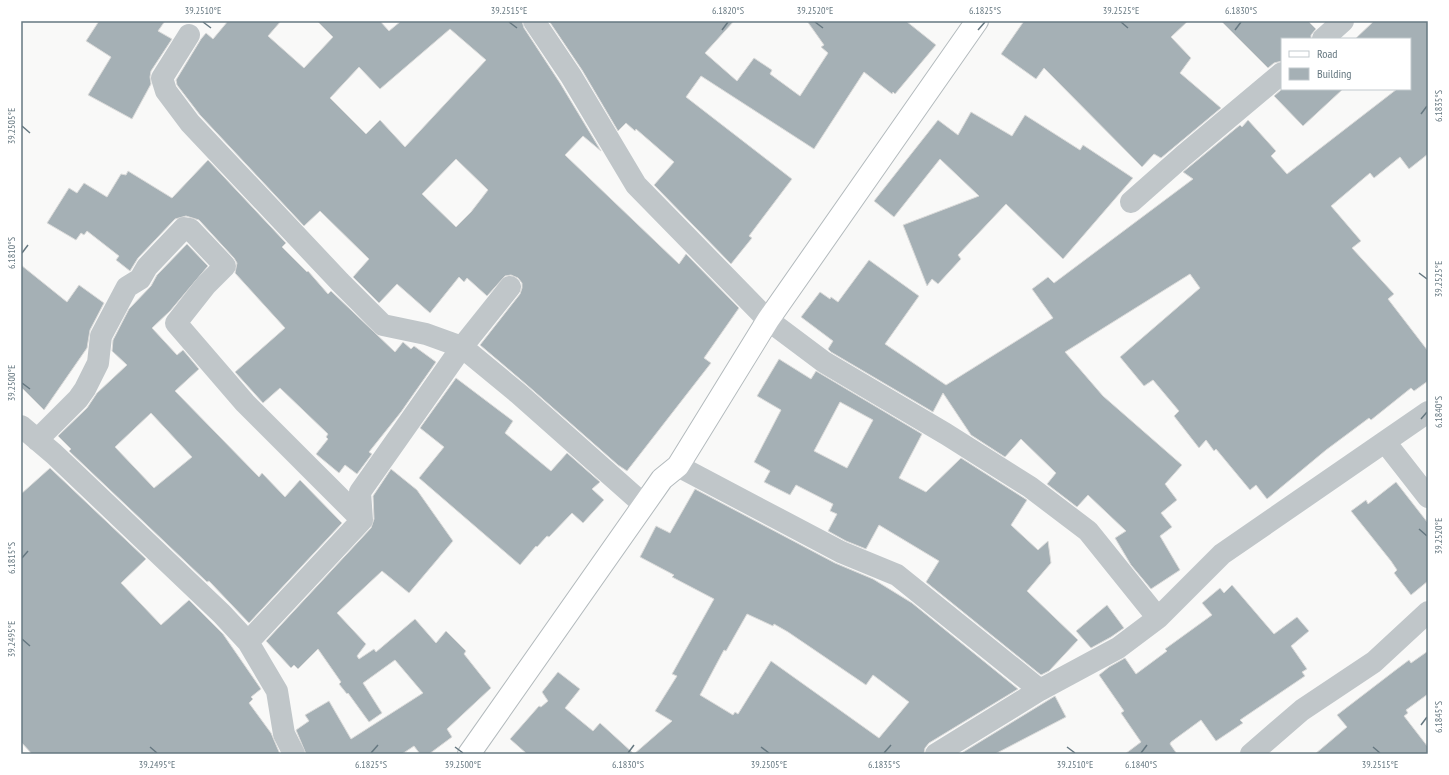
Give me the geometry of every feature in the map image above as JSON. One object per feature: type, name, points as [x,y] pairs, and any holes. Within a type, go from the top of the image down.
[{"type":"street","points":[[534,21],[571,76],[636,185],[768,320],[824,362],[946,434],[1030,487],[1088,531],[1158,618]]},
{"type":"street","points":[[469,754],[643,504],[662,479],[678,466],[768,320],[977,21]]},
{"type":"street","points":[[1324,38],[1343,21]]},
{"type":"street","points":[[189,35],[162,78],[166,91],[190,123],[340,282],[383,325],[426,334],[462,347],[519,394],[643,504]]},
{"type":"street","points":[[1130,202],[1281,74]]},
{"type":"street","points":[[294,754],[284,734],[277,690],[248,642],[222,614],[29,433],[78,399],[85,390],[98,363],[100,336],[127,287],[140,279],[147,267],[176,235],[184,228],[190,228],[225,266],[206,285],[176,323],[246,403],[362,520]]},
{"type":"street","points":[[248,642],[362,520],[360,492],[462,347],[510,287]]},
{"type":"street","points":[[936,754],[1040,690],[1118,648],[1158,618],[1222,554],[1428,412]]},
{"type":"street","points":[[1385,442],[1428,496]]},
{"type":"street","points":[[678,466],[841,552],[897,575],[1040,690]]},
{"type":"street","points":[[1251,754],[1302,710],[1374,662],[1428,612]]},
{"type":"building","points":[[99,21],[165,21],[158,31],[172,39],[151,71],[151,84],[132,119],[88,95],[111,57],[86,41]]},
{"type":"building","points":[[228,21],[281,21],[268,36],[304,68],[333,37],[317,21],[380,21],[389,31],[401,21],[522,21],[524,28],[560,83],[601,151],[583,136],[565,155],[679,264],[686,254],[739,308],[704,358],[711,363],[627,471],[618,465],[480,345],[520,294],[522,283],[518,278],[511,275],[505,276],[487,296],[467,278],[464,282],[459,277],[430,313],[397,284],[379,303],[353,277],[369,259],[320,211],[304,226],[200,115],[177,85],[176,80],[201,39],[206,33],[213,39]],"holes":[[[450,29],[486,60],[405,147],[380,120],[366,134],[330,98],[359,67],[380,89]],[[456,159],[488,190],[471,212],[456,227],[422,194]]]},
{"type":"building","points":[[549,21],[734,21],[705,53],[737,81],[754,58],[772,70],[770,74],[800,96],[828,53],[821,47],[824,45],[807,21],[906,21],[936,45],[895,94],[893,92],[892,94],[864,72],[814,149],[701,76],[686,97],[792,179],[749,236],[752,238],[731,264],[654,185],[674,162],[636,129],[635,131],[626,123],[618,131],[582,70]]},
{"type":"building","points":[[1024,21],[1188,21],[1171,37],[1191,58],[1180,73],[1221,108],[1161,158],[1154,154],[1142,167],[1044,68],[1036,79],[1001,54]]},
{"type":"building","points":[[1221,21],[1308,21],[1316,29],[1311,35],[1311,38],[1281,38],[1281,61],[1274,63],[1268,68]]},
{"type":"building","points":[[1374,21],[1428,21],[1428,154],[1409,169],[1400,157],[1374,178],[1370,173],[1331,206],[1361,241],[1352,248],[1394,294],[1388,299],[1428,351],[1428,381],[1414,391],[1411,388],[1371,420],[1369,418],[1326,450],[1267,499],[1256,485],[1250,490],[1216,449],[1214,451],[1206,440],[1199,448],[1174,416],[1179,411],[1153,380],[1144,386],[1120,357],[1200,288],[1190,274],[1065,352],[1103,396],[1182,465],[1165,484],[1177,500],[1161,513],[1172,527],[1160,536],[1180,570],[1151,589],[1131,565],[1115,538],[1126,531],[1088,495],[1077,507],[1047,484],[1056,473],[1021,439],[1005,457],[971,435],[943,393],[933,412],[831,352],[828,349],[833,341],[801,317],[820,292],[830,299],[831,297],[838,302],[869,260],[919,296],[885,344],[946,385],[1053,318],[1032,289],[1048,277],[1054,283],[1193,179],[1183,172],[1240,125],[1242,127],[1248,120],[1276,151],[1271,156],[1287,174],[1396,90],[1411,90],[1411,38],[1356,38]]},
{"type":"building","points":[[1281,90],[1342,90],[1303,126],[1274,96]]},
{"type":"building","points":[[971,112],[1012,136],[1025,115],[1080,150],[1083,145],[1133,178],[1063,259],[1006,204],[958,255],[961,259],[938,284],[932,279],[927,286],[903,225],[979,196],[940,159],[894,217],[874,201],[938,120],[958,135]]},
{"type":"building","points":[[208,160],[286,243],[282,247],[307,272],[308,271],[328,294],[331,291],[395,352],[403,342],[411,349],[414,346],[436,362],[401,412],[369,452],[372,454],[357,474],[345,465],[339,473],[316,454],[328,439],[326,437],[328,434],[280,388],[263,403],[235,372],[285,328],[235,273],[237,263],[234,258],[199,220],[186,216],[175,219],[138,258],[130,271],[116,260],[119,256],[87,231],[84,235],[81,233],[76,240],[47,223],[69,188],[77,193],[84,183],[107,197],[121,174],[126,175],[128,171],[172,198]]},
{"type":"building","points":[[187,244],[208,266],[170,311],[152,328],[177,355],[183,350],[199,369],[175,391],[259,477],[262,473],[285,497],[300,480],[342,523],[249,623],[209,581],[207,582],[69,451],[71,449],[58,436],[87,408],[97,393],[127,365],[112,351],[113,340],[129,309],[151,286],[157,275]],"holes":[[[151,413],[192,457],[154,488],[115,447]]]},
{"type":"building","points":[[21,265],[67,302],[79,285],[104,303],[90,330],[87,348],[44,410],[21,387]]},
{"type":"building","points":[[779,359],[811,379],[816,371],[922,434],[899,478],[926,492],[961,458],[1027,500],[1011,525],[1038,550],[1048,541],[1051,563],[1027,591],[1078,640],[1049,671],[1041,675],[926,582],[939,561],[879,525],[866,549],[846,541],[828,531],[837,514],[830,511],[833,504],[796,485],[790,495],[764,482],[770,471],[754,462],[781,410],[757,396]],"holes":[[[840,402],[873,420],[847,468],[814,451]]]},
{"type":"building","points":[[456,378],[513,421],[505,433],[551,471],[567,453],[600,482],[592,489],[604,500],[583,523],[572,513],[549,537],[547,536],[537,547],[536,546],[520,565],[419,478],[444,447],[420,428]]},
{"type":"building","points":[[50,468],[146,559],[121,583],[161,625],[189,600],[223,634],[261,689],[251,697],[253,699],[249,703],[271,733],[280,754],[32,754],[21,742],[21,494]]},
{"type":"building","points":[[391,469],[417,490],[453,541],[409,593],[382,571],[337,613],[366,644],[357,656],[359,659],[374,649],[376,652],[415,619],[436,643],[446,631],[466,651],[464,654],[491,688],[447,729],[452,737],[429,754],[420,754],[414,746],[402,754],[306,754],[296,730],[309,721],[305,715],[329,701],[351,739],[423,693],[395,660],[363,683],[382,713],[369,722],[348,693],[347,694],[339,684],[341,682],[318,649],[298,669],[294,665],[291,668],[266,641],[371,528],[374,519],[373,496]]},
{"type":"building","points":[[1396,482],[1428,523],[1428,581],[1411,595],[1394,573],[1397,570],[1391,561],[1351,511],[1366,500],[1368,504]]},
{"type":"building","points":[[695,489],[835,563],[873,579],[912,603],[1018,689],[929,743],[925,748],[924,754],[634,754],[672,721],[655,711],[677,676],[672,674],[714,599],[672,577],[674,575],[640,557],[656,526],[670,533]],"holes":[[[747,614],[773,626],[774,624],[788,632],[866,685],[873,675],[909,702],[879,738],[771,661],[738,714],[735,712],[733,715],[700,695],[724,650],[726,651]]]},
{"type":"building","points":[[1232,585],[1274,634],[1297,617],[1309,631],[1291,646],[1307,669],[1302,672],[1305,676],[1240,720],[1243,723],[1216,741],[1201,720],[1171,742],[1170,744],[1177,754],[1125,754],[1141,742],[1121,713],[1124,711],[1099,675],[1109,667],[1125,658],[1136,674],[1167,651],[1165,649],[1212,615],[1202,603],[1220,588],[1224,593]]},
{"type":"building","points":[[1107,605],[1124,628],[1091,648],[1076,631]]},
{"type":"building","points":[[1428,651],[1428,694],[1406,710],[1408,713],[1404,716],[1428,747],[1428,754],[1315,754],[1347,727],[1337,715],[1409,660],[1411,663]]},
{"type":"building","points":[[558,672],[580,689],[565,708],[593,731],[600,723],[634,754],[527,754],[510,739],[539,706],[541,707],[548,701],[542,692]]},
{"type":"building","points":[[1055,696],[1066,717],[995,754],[960,754]]}]
